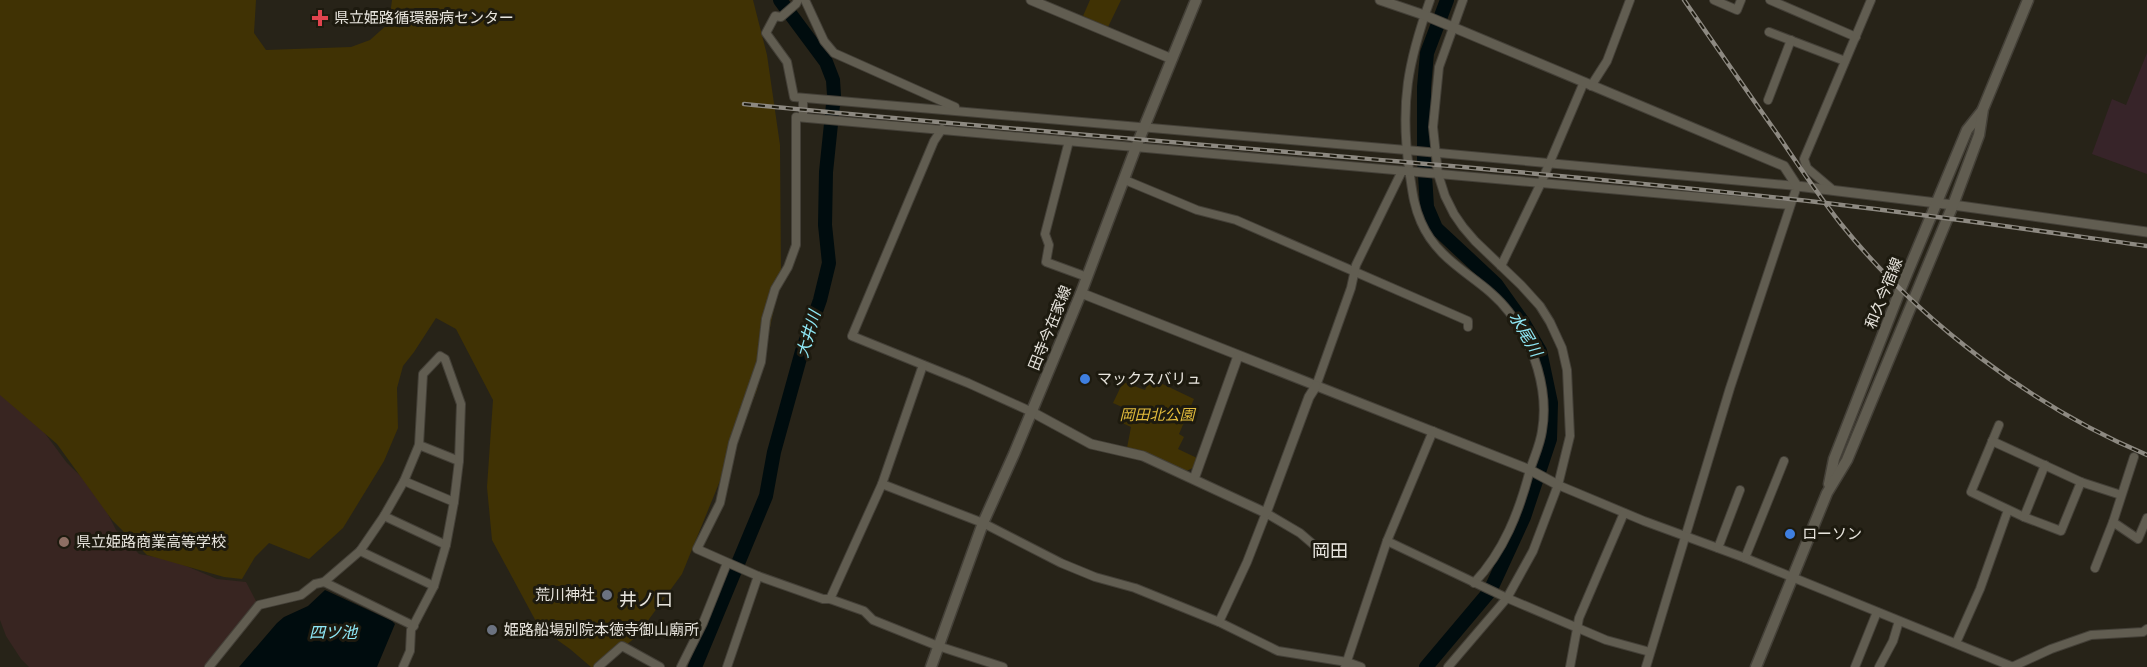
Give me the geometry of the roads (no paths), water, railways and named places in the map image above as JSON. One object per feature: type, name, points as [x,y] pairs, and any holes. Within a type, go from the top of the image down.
[{"type":"main road","name":"田寺今在家線","points":[[931,667],[982,523],[1032,412],[1081,293],[1136,147],[1196,0]]},
{"type":"main road","name":"和久今宿線","points":[[1756,667],[1827,493],[1846,460],[1953,205],[1979,135],[1983,109],[2028,0]]},
{"type":"main road","name":"和久今宿線","points":[[1827,493],[1834,459],[1966,130],[1983,109]]},
{"type":"street","points":[[805,0],[824,41],[834,53],[962,111]]},
{"type":"street","points":[[1031,0],[1172,60]]},
{"type":"street","points":[[1380,0],[1424,15],[1784,166],[1797,186]]},
{"type":"street","points":[[1430,0],[1410,63],[1405,96],[1406,171],[1415,208],[1422,225],[1436,246],[1455,267],[1490,292],[1509,311],[1528,344],[1542,387],[1544,405],[1542,431],[1522,500],[1507,537],[1488,569],[1474,583]]},
{"type":"street","points":[[1448,667],[1507,598],[1533,551],[1558,485],[1570,436],[1569,390],[1562,348],[1550,322],[1540,306],[1474,241],[1454,214],[1438,174],[1433,127],[1439,67],[1464,0]]},
{"type":"street","points":[[1501,266],[1587,84],[1607,61],[1630,0]]},
{"type":"street","points":[[1713,0],[1737,10],[1741,0]]},
{"type":"street","points":[[1770,0],[1856,37]]},
{"type":"street","points":[[1833,190],[1807,168],[1804,159],[1871,0]]},
{"type":"street","points":[[797,2],[781,17],[775,16],[766,33],[787,62],[794,97],[1797,186],[2147,232]]},
{"type":"street","points":[[1769,32],[1845,61]]},
{"type":"street","points":[[1768,100],[1791,40]]},
{"type":"street","points":[[803,98],[803,117]]},
{"type":"street","points":[[1003,667],[938,646],[873,620],[864,611],[747,572],[697,549],[720,503],[734,443],[761,362],[766,319],[775,289],[788,267],[796,244],[796,117],[1790,205]]},
{"type":"street","points":[[942,129],[934,141],[852,336],[1032,412],[1091,444],[1143,456],[1194,479],[1266,513],[1300,533],[1314,545]]},
{"type":"street","points":[[1069,141],[1046,234],[1049,244],[1046,261],[1087,277]]},
{"type":"street","points":[[1220,622],[1247,562],[1309,397],[1316,386],[1356,265],[1406,171]]},
{"type":"street","points":[[1125,180],[1197,210],[1236,220],[1468,321],[1468,327]]},
{"type":"street","points":[[1646,667],[1730,388],[1797,186]]},
{"type":"street","points":[[1081,293],[1433,431],[1530,470],[1558,485],[1624,513],[1745,558],[2012,667],[2051,649],[2091,635],[2143,632],[2147,629]]},
{"type":"street","points":[[209,667],[259,605],[301,595],[315,584],[324,582],[360,551],[404,481],[419,445],[423,374],[440,356],[445,359],[461,404],[459,461],[446,545],[434,586],[411,630],[410,651],[403,667]]},
{"type":"street","points":[[1194,479],[1238,356]]},
{"type":"street","points":[[831,599],[882,484],[923,365]]},
{"type":"street","points":[[1999,425],[1971,492],[2024,517],[2061,531],[2081,482]]},
{"type":"street","points":[[1346,664],[1387,540],[1433,431]]},
{"type":"street","points":[[1992,441],[2081,482],[2121,495]]},
{"type":"street","points":[[419,445],[459,461]]},
{"type":"street","points":[[2095,568],[2134,458]]},
{"type":"street","points":[[1745,558],[1784,461]]},
{"type":"street","points":[[2024,517],[2045,465]]},
{"type":"street","points":[[404,481],[454,502]]},
{"type":"street","points":[[882,484],[982,523],[1095,577],[1135,588],[1220,622],[1278,651],[1361,667]]},
{"type":"street","points":[[1719,548],[1740,490]]},
{"type":"street","points":[[1956,643],[1980,589],[2008,510]]},
{"type":"street","points":[[1570,667],[1577,627],[1624,513]]},
{"type":"street","points":[[384,516],[446,545]]},
{"type":"street","points":[[2113,522],[2139,539],[2147,518]]},
{"type":"street","points":[[1387,540],[1507,598],[1606,640],[1650,652]]},
{"type":"street","points":[[360,551],[434,586]]},
{"type":"street","points":[[681,667],[703,623],[727,563]]},
{"type":"street","points":[[727,667],[758,576]]},
{"type":"street","points":[[324,582],[414,626]]},
{"type":"street","points":[[1855,667],[1877,612]]},
{"type":"street","points":[[1879,667],[1893,641],[1899,621]]},
{"type":"street","points":[[598,667],[622,646],[660,667]]},
{"type":"water","name":"四ツ池","points":[[325,590],[395,624],[377,667],[239,667],[277,623],[284,617],[308,606]]},
{"type":"waterway","name":"大井川","points":[[695,667],[766,496],[774,452],[829,263],[825,225],[826,172],[834,95],[833,80],[826,62],[780,0]]},
{"type":"waterway","name":"水尾川","points":[[1426,667],[1490,591],[1524,517],[1550,439],[1551,403],[1540,351],[1496,284],[1436,228],[1427,207],[1424,159],[1424,87],[1427,53],[1447,0]]},
{"type":"railway","points":[[1684,0],[1841,224],[1906,294],[1980,358],[2021,386],[2062,412],[2147,455]]},
{"type":"railway","points":[[744,104],[1781,198],[1964,220],[2147,246]]},
{"type":"place","name":"県立姫路循環器病センター","points":[[320,18]]},
{"type":"place","name":"マックスバリュ","points":[[1085,379]]},
{"type":"place","name":"ローソン","points":[[1790,534]]},
{"type":"place","name":"県立姫路商業高等学校","points":[[64,542]]},
{"type":"place","name":"荒川神社","points":[[607,595]]},
{"type":"place","name":"姫路船場別院本徳寺御山廟所","points":[[492,630]]},
{"type":"district","name":"岡田","points":[[1330,551]]},
{"type":"district","name":"井ノ口","points":[[646,600]]},
{"type":"park label","name":"岡田北公園","points":[[1157,415]]}]
